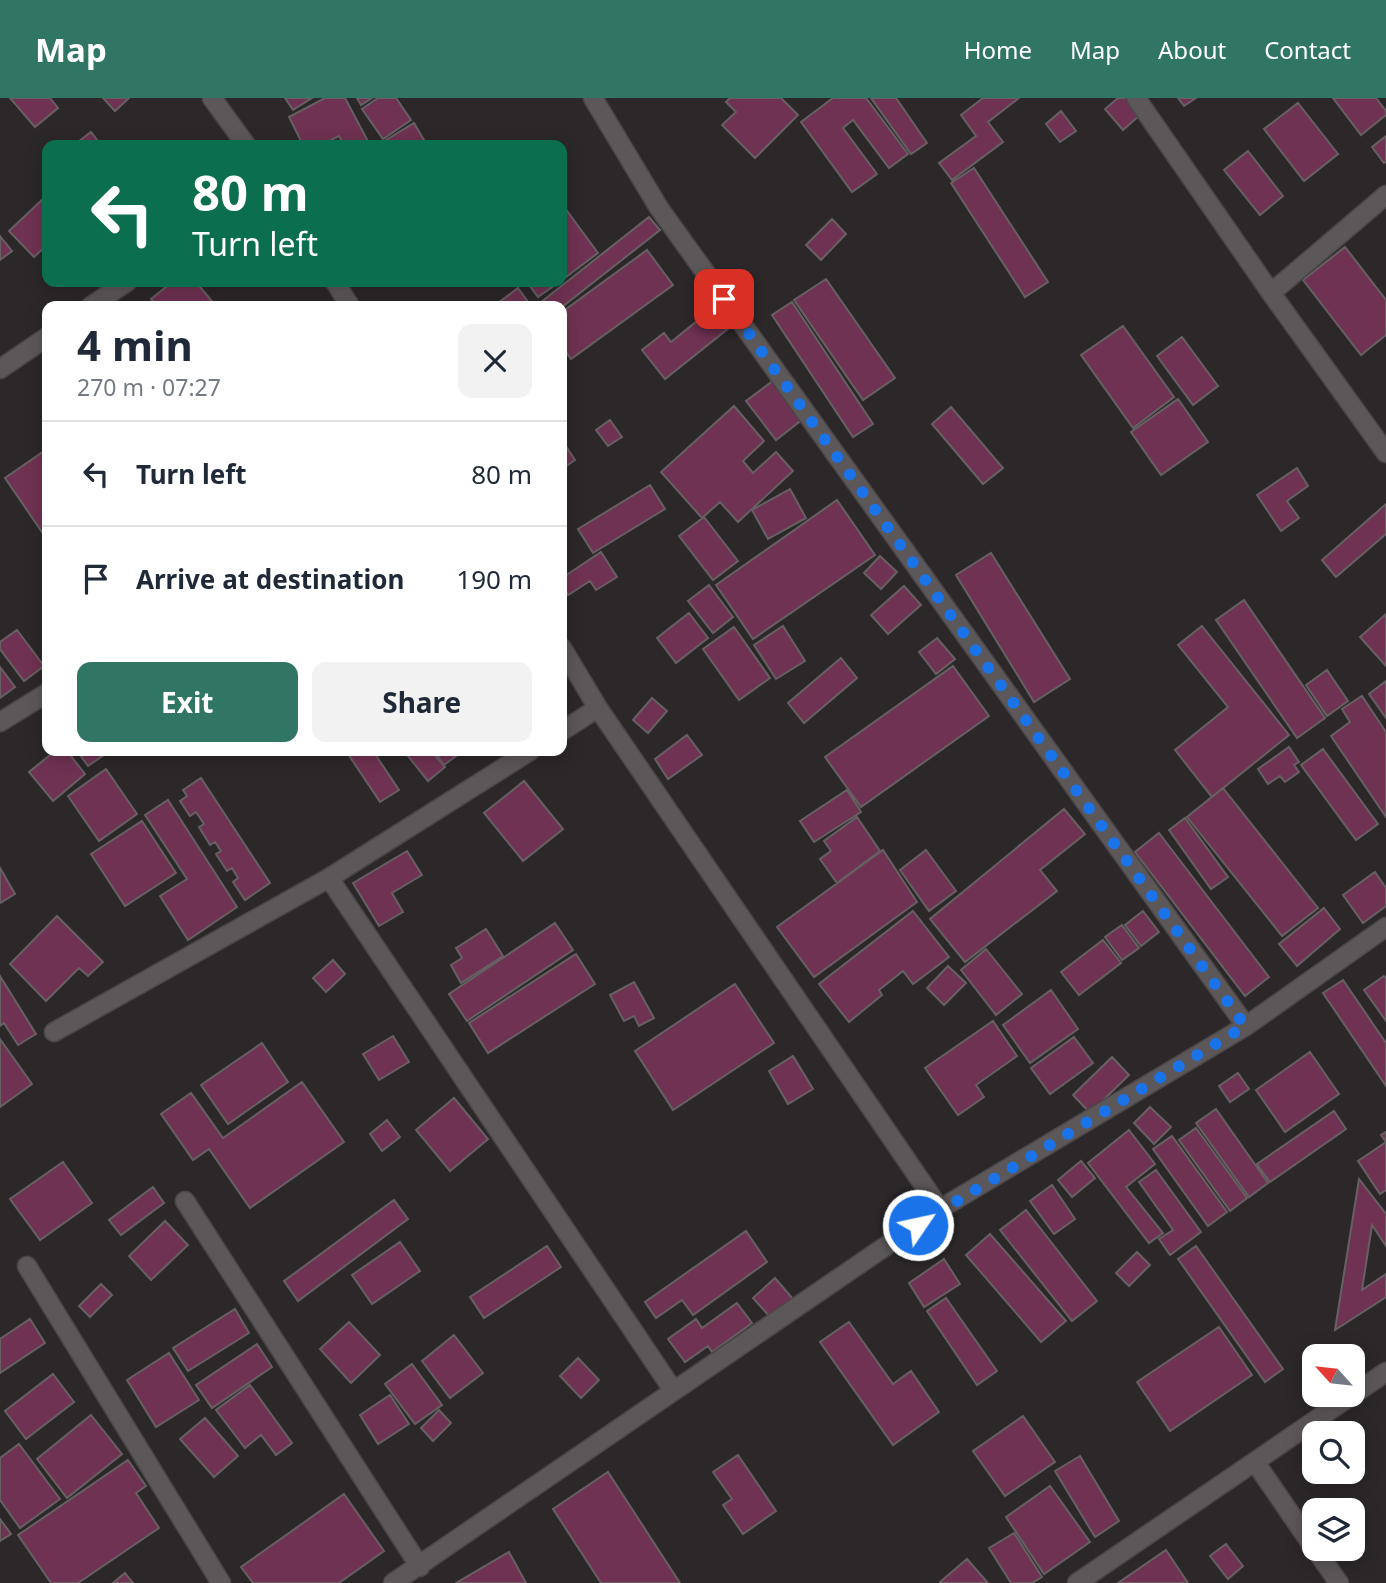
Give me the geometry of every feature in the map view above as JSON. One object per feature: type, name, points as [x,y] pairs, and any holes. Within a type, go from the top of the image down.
[{"type":"street","points":[[212,98],[242,140]]},
{"type":"street","points":[[593,98],[659,208],[1245,1026]]},
{"type":"street","points":[[1136,98],[1386,453]]},
{"type":"street","points":[[1271,293],[1386,195]]},
{"type":"street","points":[[98,301],[120,287]]},
{"type":"street","points":[[0,369],[42,340]]},
{"type":"street","points":[[567,656],[598,708],[940,1209]]},
{"type":"street","points":[[0,722],[42,696]]},
{"type":"street","points":[[567,728],[598,708]]},
{"type":"street","points":[[54,1032],[329,878],[522,756]]},
{"type":"street","points":[[329,878],[673,1390]]},
{"type":"street","points":[[393,1583],[940,1209],[1245,1026],[1386,927]]},
{"type":"street","points":[[185,1201],[420,1567]]},
{"type":"street","points":[[27,1266],[221,1583]]},
{"type":"street","points":[[1077,1583],[1386,1372]]},
{"type":"street","points":[[1255,1462],[1302,1529]]},
{"type":"street","points":[[1324,1561],[1339,1583]]},
{"type":"building","points":[[10,98],[50,98],[58,108],[35,127]]},
{"type":"building","points":[[103,98],[129,98],[115,111]]},
{"type":"building","points":[[285,98],[312,98],[293,110]]},
{"type":"building","points":[[325,98],[345,98],[367,140],[341,140],[339,136],[331,140],[300,140],[289,117]]},
{"type":"building","points":[[357,98],[372,98],[361,105]]},
{"type":"building","points":[[378,98],[396,98],[411,120],[383,139],[362,109]]},
{"type":"building","points":[[730,98],[781,98],[798,115],[755,158],[722,125],[736,112],[726,102]]},
{"type":"building","points":[[833,98],[866,98],[908,154],[889,168],[853,120],[843,128],[877,174],[852,192],[801,122]]},
{"type":"building","points":[[871,98],[896,98],[927,143],[911,154]]},
{"type":"building","points":[[983,98],[1019,98],[988,122],[1003,142],[952,180],[939,163],[976,136],[961,115]]},
{"type":"building","points":[[1118,98],[1126,98],[1140,115],[1123,130],[1105,109]]},
{"type":"building","points":[[1178,98],[1196,98],[1184,106]]},
{"type":"building","points":[[1333,98],[1376,98],[1386,115],[1361,135]]},
{"type":"building","points":[[1298,103],[1338,154],[1304,181],[1264,129]]},
{"type":"building","points":[[1061,111],[1076,131],[1060,142],[1046,124]]},
{"type":"building","points":[[414,123],[424,140],[386,140]]},
{"type":"building","points":[[91,132],[97,140],[81,140]]},
{"type":"building","points":[[1386,136],[1386,162],[1384,163],[1372,147]]},
{"type":"building","points":[[1248,151],[1283,196],[1260,215],[1224,170]]},
{"type":"building","points":[[974,168],[1048,282],[1025,297],[951,183]]},
{"type":"building","points":[[42,200],[42,250],[34,257],[9,231]]},
{"type":"building","points":[[567,211],[598,253],[567,276]]},
{"type":"building","points":[[649,217],[660,230],[567,303],[542,301],[560,287],[567,287],[567,282]]},
{"type":"building","points":[[832,219],[846,234],[821,260],[806,245]]},
{"type":"building","points":[[0,236],[12,251],[0,260]]},
{"type":"building","points":[[1345,247],[1386,300],[1386,335],[1361,355],[1303,280]]},
{"type":"building","points":[[647,250],[673,285],[571,359],[567,353],[567,308]]},
{"type":"building","points":[[826,279],[895,378],[863,400],[794,300]]},
{"type":"building","points":[[166,287],[200,287],[212,301],[153,301],[151,299]]},
{"type":"building","points":[[531,287],[552,287],[538,297]]},
{"type":"building","points":[[518,288],[527,301],[500,301]]},
{"type":"building","points":[[792,302],[873,424],[853,437],[772,315]]},
{"type":"building","points":[[713,308],[729,328],[665,379],[642,350],[664,333],[671,342]]},
{"type":"building","points":[[1123,326],[1174,397],[1133,428],[1081,355]]},
{"type":"building","points":[[1182,337],[1218,386],[1193,405],[1157,356]]},
{"type":"building","points":[[774,380],[803,419],[776,440],[746,401]]},
{"type":"building","points":[[1178,399],[1208,442],[1161,475],[1131,432]]},
{"type":"building","points":[[734,406],[764,441],[743,461],[753,473],[776,452],[793,471],[738,522],[720,502],[702,518],[661,472]]},
{"type":"building","points":[[951,407],[1003,468],[983,484],[932,424]]},
{"type":"building","points":[[610,420],[622,437],[608,446],[596,430]]},
{"type":"building","points":[[567,448],[575,460],[567,466]]},
{"type":"building","points":[[42,452],[42,532],[5,478]]},
{"type":"building","points":[[1297,468],[1308,486],[1287,501],[1299,518],[1281,531],[1257,495]]},
{"type":"building","points":[[650,485],[665,509],[593,553],[578,529]]},
{"type":"building","points":[[790,489],[806,518],[768,539],[752,510]]},
{"type":"building","points":[[837,500],[875,555],[753,639],[716,585]]},
{"type":"building","points":[[1386,504],[1386,534],[1336,577],[1322,560]]},
{"type":"building","points":[[704,517],[738,561],[713,580],[679,536]]},
{"type":"building","points":[[601,552],[617,577],[596,590],[590,581],[568,595],[567,575]]},
{"type":"building","points":[[991,553],[1070,679],[1034,702],[956,575]]},
{"type":"building","points":[[880,556],[897,572],[881,589],[864,573]]},
{"type":"building","points":[[709,585],[733,617],[713,633],[688,601]]},
{"type":"building","points":[[904,586],[921,605],[888,634],[871,615]]},
{"type":"building","points":[[1244,600],[1325,718],[1297,738],[1216,620]]},
{"type":"building","points":[[689,613],[708,638],[676,663],[657,638]]},
{"type":"building","points":[[1386,614],[1386,666],[1360,637]]},
{"type":"building","points":[[783,626],[805,661],[776,679],[754,645]]},
{"type":"building","points":[[1202,626],[1289,735],[1212,797],[1175,750],[1228,707],[1178,645]]},
{"type":"building","points":[[734,627],[770,678],[739,700],[703,649]]},
{"type":"building","points":[[17,630],[42,663],[42,668],[24,681],[0,649],[0,642]]},
{"type":"building","points":[[937,638],[955,659],[936,674],[919,652]]},
{"type":"building","points":[[841,658],[857,678],[804,723],[788,703]]},
{"type":"building","points":[[953,666],[989,716],[861,807],[825,757]]},
{"type":"building","points":[[0,667],[15,687],[0,698]]},
{"type":"building","points":[[1327,670],[1348,701],[1327,716],[1306,685]]},
{"type":"building","points":[[1386,681],[1386,718],[1369,694]]},
{"type":"building","points":[[1362,696],[1386,732],[1386,817],[1331,736],[1350,722],[1342,709]]},
{"type":"building","points":[[652,698],[667,711],[648,733],[633,720]]},
{"type":"building","points":[[687,735],[702,755],[668,779],[655,759]]},
{"type":"building","points":[[1289,747],[1299,762],[1294,765],[1299,772],[1285,782],[1280,776],[1268,784],[1258,769]]},
{"type":"building","points":[[1323,749],[1378,824],[1356,840],[1301,765]]},
{"type":"building","points":[[49,756],[71,756],[85,774],[53,801],[29,772]]},
{"type":"building","points":[[81,756],[103,756],[88,766]]},
{"type":"building","points":[[349,756],[376,756],[399,790],[380,802]]},
{"type":"building","points":[[408,756],[435,756],[445,767],[428,781]]},
{"type":"building","points":[[438,756],[456,756],[444,765]]},
{"type":"building","points":[[106,769],[137,814],[99,841],[68,796]]},
{"type":"building","points":[[201,778],[270,883],[245,900],[233,882],[238,878],[232,868],[227,871],[216,854],[221,851],[215,842],[210,845],[199,827],[204,824],[196,812],[190,816],[180,801],[187,796],[183,790]]},
{"type":"building","points":[[524,781],[563,829],[523,861],[484,813]]},
{"type":"building","points":[[1223,788],[1318,908],[1282,936],[1187,817]]},
{"type":"building","points":[[847,790],[861,812],[814,842],[800,821]]},
{"type":"building","points":[[168,800],[237,907],[188,940],[160,896],[187,879],[145,815]]},
{"type":"building","points":[[1064,809],[1085,834],[1040,870],[1057,891],[965,962],[930,919]]},
{"type":"building","points":[[857,817],[880,851],[837,883],[820,859],[831,851],[824,841]]},
{"type":"building","points":[[1185,818],[1228,877],[1211,889],[1169,830]]},
{"type":"building","points":[[142,821],[176,873],[125,906],[91,854]]},
{"type":"building","points":[[1159,833],[1269,977],[1245,996],[1135,852]]},
{"type":"building","points":[[883,850],[917,902],[814,977],[777,927]]},
{"type":"building","points":[[926,850],[956,891],[929,911],[900,870]]},
{"type":"building","points":[[407,851],[422,875],[392,893],[403,912],[379,926],[353,883]]},
{"type":"building","points":[[0,868],[15,894],[0,903]]},
{"type":"building","points":[[1375,872],[1386,888],[1386,906],[1363,923],[1343,895]]},
{"type":"building","points":[[1324,908],[1340,929],[1297,966],[1279,944]]},
{"type":"building","points":[[913,911],[949,957],[913,984],[903,971],[879,990],[882,995],[849,1022],[819,984]]},
{"type":"building","points":[[1143,911],[1159,932],[1141,946],[1125,925]]},
{"type":"building","points":[[57,916],[103,962],[88,976],[79,968],[46,1001],[10,964]]},
{"type":"building","points":[[555,923],[573,950],[467,1021],[449,994]]},
{"type":"building","points":[[1122,925],[1139,948],[1122,960],[1105,937]]},
{"type":"building","points":[[486,929],[503,956],[461,983],[451,965],[462,958],[456,948]]},
{"type":"building","points":[[1103,940],[1121,963],[1079,995],[1061,972]]},
{"type":"building","points":[[986,949],[1022,994],[996,1015],[961,970]]},
{"type":"building","points":[[576,954],[595,984],[488,1053],[469,1023]]},
{"type":"building","points":[[333,960],[345,974],[326,992],[313,978]]},
{"type":"building","points":[[948,966],[966,983],[944,1005],[927,988]]},
{"type":"building","points":[[0,976],[36,1034],[18,1045],[4,1023],[0,1026]]},
{"type":"building","points":[[1384,976],[1386,978],[1386,1021],[1364,990]]},
{"type":"building","points":[[1343,980],[1386,1043],[1386,1086],[1323,993]]},
{"type":"building","points":[[634,982],[654,1018],[639,1026],[634,1016],[624,1021],[610,995]]},
{"type":"building","points":[[735,984],[774,1043],[673,1110],[635,1051]]},
{"type":"building","points":[[1051,990],[1078,1029],[1030,1063],[1003,1025]]},
{"type":"building","points":[[993,1021],[1017,1056],[976,1085],[984,1097],[958,1115],[925,1068]]},
{"type":"building","points":[[393,1036],[409,1062],[379,1080],[363,1054]]},
{"type":"building","points":[[1074,1037],[1093,1063],[1050,1094],[1031,1068]]},
{"type":"building","points":[[0,1039],[32,1084],[0,1107]]},
{"type":"building","points":[[262,1043],[288,1082],[228,1124],[201,1085]]},
{"type":"building","points":[[1310,1052],[1339,1094],[1285,1132],[1256,1090]]},
{"type":"building","points":[[793,1056],[813,1089],[788,1104],[769,1071]]},
{"type":"building","points":[[1112,1057],[1129,1075],[1090,1113],[1073,1095]]},
{"type":"building","points":[[1238,1073],[1249,1089],[1230,1102],[1219,1086]]},
{"type":"building","points":[[302,1082],[344,1142],[250,1208],[209,1149],[193,1160],[161,1114],[191,1093],[223,1138]]},
{"type":"building","points":[[454,1098],[488,1139],[450,1171],[416,1130]]},
{"type":"building","points":[[1150,1107],[1171,1127],[1154,1144],[1134,1123]]},
{"type":"building","points":[[1216,1109],[1268,1183],[1249,1197],[1196,1123]]},
{"type":"building","points":[[1334,1111],[1346,1129],[1270,1182],[1257,1164]]},
{"type":"building","points":[[387,1120],[400,1137],[382,1151],[370,1134]]},
{"type":"building","points":[[1196,1128],[1247,1198],[1230,1211],[1179,1140]]},
{"type":"building","points":[[1129,1130],[1155,1164],[1126,1187],[1163,1233],[1149,1243],[1088,1163]]},
{"type":"building","points":[[1172,1136],[1227,1212],[1208,1226],[1153,1149]]},
{"type":"building","points":[[1386,1142],[1386,1190],[1380,1194],[1358,1161]]},
{"type":"building","points":[[1081,1161],[1095,1178],[1072,1197],[1058,1180]]},
{"type":"building","points":[[63,1162],[92,1203],[40,1240],[10,1199]]},
{"type":"building","points":[[1156,1170],[1201,1232],[1170,1255],[1159,1239],[1173,1230],[1139,1182]]},
{"type":"building","points":[[1359,1179],[1386,1214],[1386,1246],[1372,1225],[1362,1290],[1386,1274],[1386,1297],[1335,1330]]},
{"type":"building","points":[[1052,1185],[1075,1219],[1054,1234],[1030,1201]]},
{"type":"building","points":[[153,1187],[164,1203],[121,1235],[109,1220]]},
{"type":"building","points":[[394,1200],[408,1219],[298,1301],[284,1281]]},
{"type":"building","points":[[1026,1210],[1097,1301],[1072,1321],[1000,1230]]},
{"type":"building","points":[[165,1221],[188,1245],[151,1280],[129,1256]]},
{"type":"building","points":[[746,1231],[767,1262],[693,1315],[682,1300],[656,1318],[645,1302]]},
{"type":"building","points":[[990,1234],[1066,1321],[1041,1342],[966,1255]]},
{"type":"building","points":[[400,1242],[420,1271],[372,1304],[352,1275]]},
{"type":"building","points":[[547,1246],[561,1267],[484,1318],[470,1297]]},
{"type":"building","points":[[1196,1246],[1283,1369],[1265,1382],[1178,1259]]},
{"type":"building","points":[[1137,1252],[1150,1265],[1129,1286],[1116,1273]]},
{"type":"building","points":[[944,1259],[960,1284],[924,1307],[909,1283]]},
{"type":"building","points":[[775,1278],[793,1299],[771,1318],[753,1298]]},
{"type":"building","points":[[101,1284],[112,1295],[90,1317],[79,1306]]},
{"type":"building","points":[[946,1298],[997,1371],[977,1385],[927,1311]]},
{"type":"building","points":[[737,1303],[752,1323],[712,1352],[708,1346],[685,1362],[668,1339],[696,1319],[702,1328]]},
{"type":"building","points":[[235,1309],[249,1333],[188,1371],[173,1348]]},
{"type":"building","points":[[30,1319],[45,1343],[0,1373],[0,1339]]},
{"type":"building","points":[[349,1322],[380,1355],[351,1383],[320,1349]]},
{"type":"building","points":[[849,1322],[893,1384],[911,1371],[939,1412],[893,1445],[820,1342]]},
{"type":"building","points":[[1219,1327],[1252,1375],[1170,1431],[1137,1382]]},
{"type":"building","points":[[454,1335],[483,1373],[450,1398],[422,1361]]},
{"type":"building","points":[[257,1344],[272,1367],[212,1408],[196,1385]]},
{"type":"building","points":[[169,1353],[199,1400],[156,1427],[127,1380]]},
{"type":"building","points":[[578,1358],[599,1380],[581,1398],[560,1376]]},
{"type":"building","points":[[412,1364],[442,1405],[415,1424],[385,1384]]},
{"type":"building","points":[[53,1374],[74,1402],[26,1439],[5,1411]]},
{"type":"building","points":[[250,1385],[292,1443],[276,1455],[261,1435],[245,1448],[216,1410]]},
{"type":"building","points":[[390,1395],[409,1424],[378,1444],[360,1415]]},
{"type":"building","points":[[439,1410],[451,1423],[433,1441],[421,1428]]},
{"type":"building","points":[[91,1415],[122,1454],[67,1498],[37,1459]]},
{"type":"building","points":[[1023,1416],[1055,1462],[1005,1496],[973,1451]]},
{"type":"building","points":[[205,1418],[238,1456],[214,1477],[180,1439]]},
{"type":"building","points":[[19,1444],[60,1499],[20,1528],[0,1500],[0,1458]]},
{"type":"building","points":[[738,1455],[776,1511],[743,1534],[723,1505],[732,1499],[713,1472]]},
{"type":"building","points":[[1080,1456],[1119,1521],[1095,1537],[1055,1471]]},
{"type":"building","points":[[128,1460],[146,1486],[136,1493],[159,1528],[78,1583],[51,1583],[18,1535]]},
{"type":"building","points":[[608,1472],[680,1583],[601,1583],[553,1509]]},
{"type":"building","points":[[1050,1486],[1090,1542],[1044,1574],[1006,1517]]},
{"type":"building","points":[[344,1494],[384,1551],[339,1583],[253,1583],[241,1567]]},
{"type":"building","points":[[0,1519],[11,1534],[0,1541]]},
{"type":"building","points":[[1014,1533],[1042,1577],[1032,1583],[1011,1583],[989,1548]]},
{"type":"building","points":[[1226,1544],[1243,1566],[1228,1579],[1210,1556]]},
{"type":"building","points":[[1166,1550],[1188,1583],[1118,1583]]},
{"type":"building","points":[[509,1552],[526,1583],[456,1583]]},
{"type":"building","points":[[967,1559],[988,1583],[940,1582]]},
{"type":"building","points":[[125,1573],[133,1583],[113,1583]]},
{"type":"route","points":[[724,299],[1245,1026],[940,1209],[918,1225]]}]
